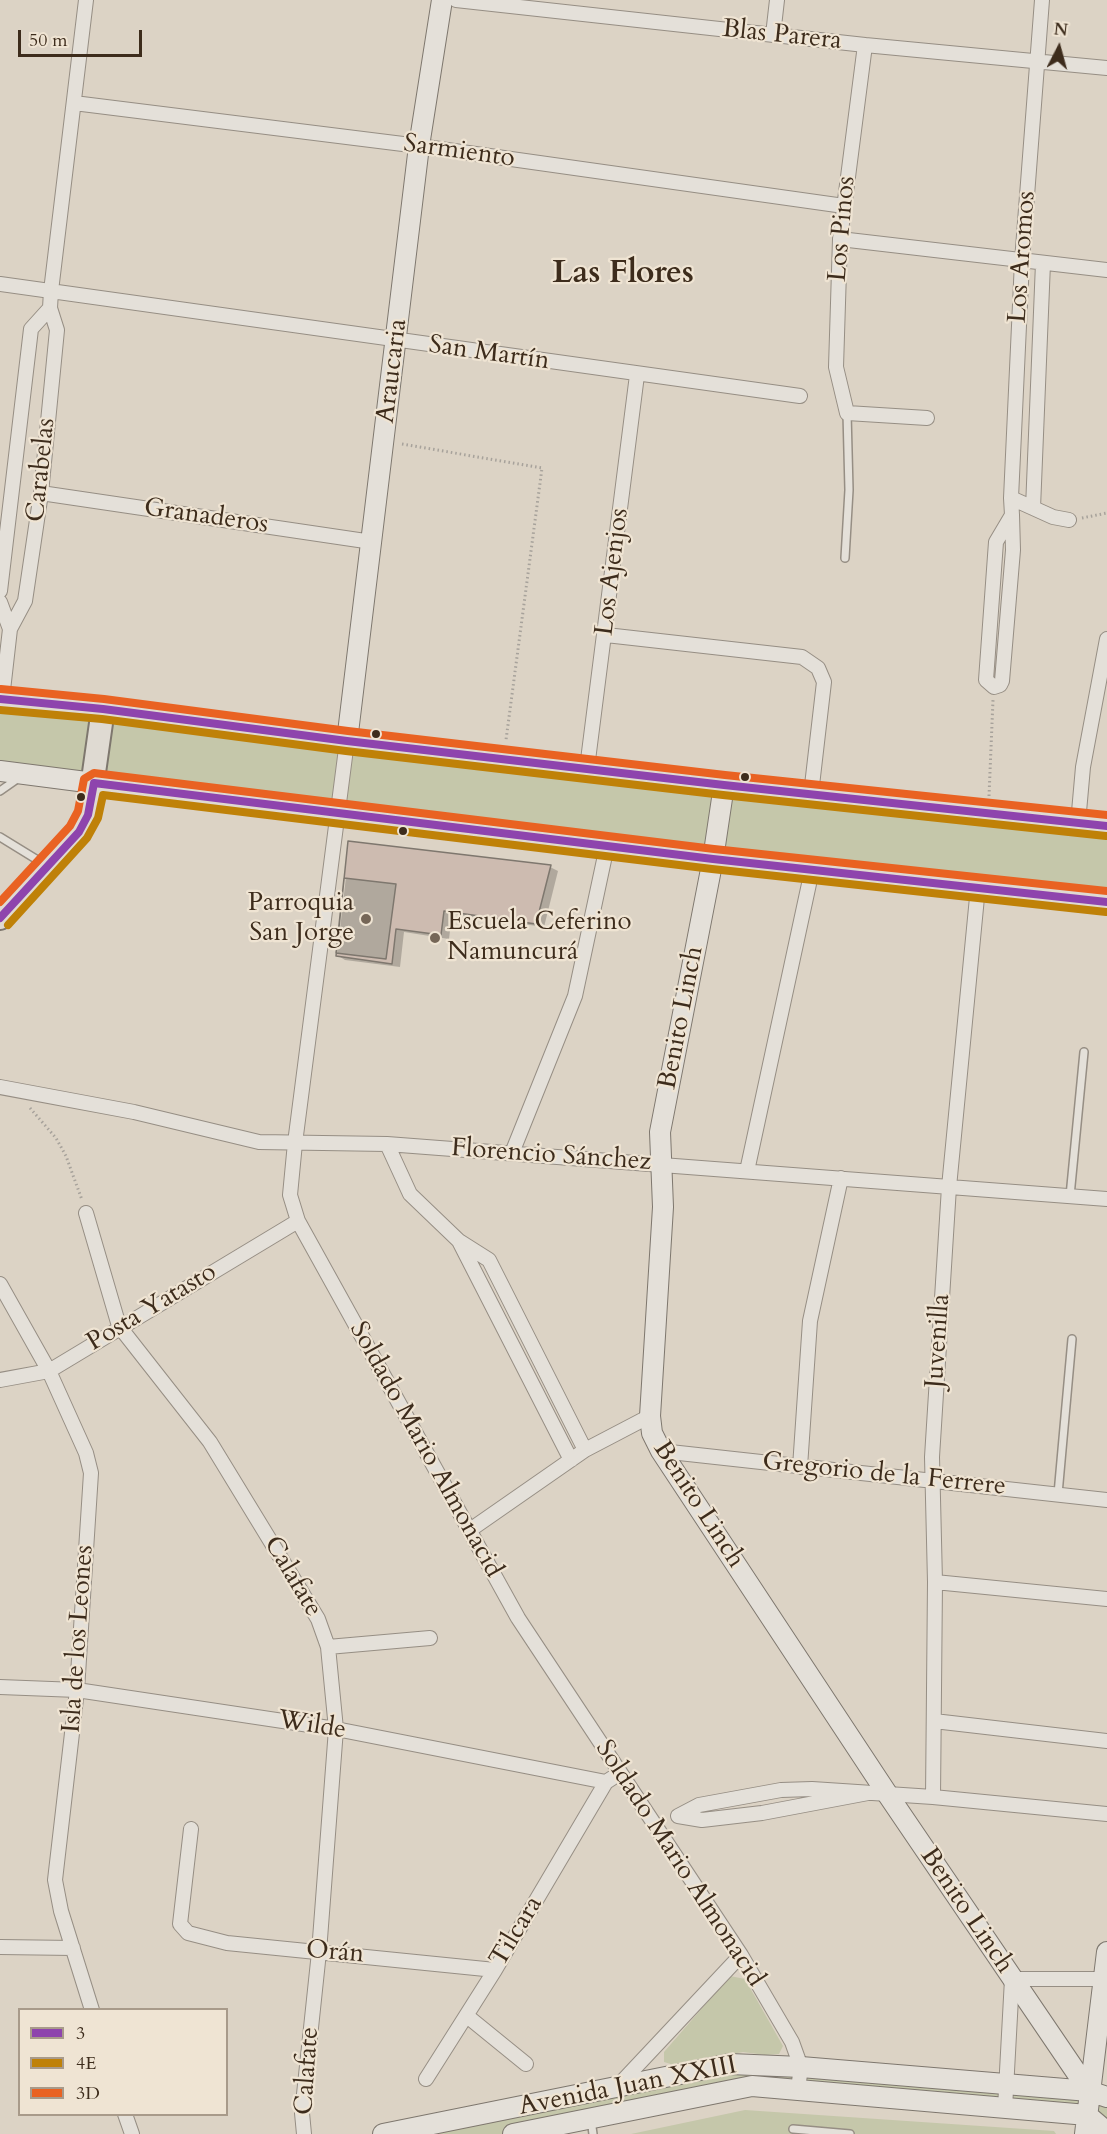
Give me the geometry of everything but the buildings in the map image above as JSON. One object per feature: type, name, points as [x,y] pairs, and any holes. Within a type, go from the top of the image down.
[{"type":"main road","points":[[1,699],[103,709],[347,741],[724,785],[1107,826]]},
{"type":"main road","points":[[0,918],[79,832],[88,815],[103,709]]},
{"type":"main road","points":[[94,783],[713,860],[1107,902]]},
{"type":"street","name":"Carabelas","points":[[1,699],[10,629],[25,601],[41,493],[57,330],[50,308],[51,291],[86,0]]},
{"type":"street","name":"Araucaria","points":[[347,741],[419,146],[442,0]]},
{"type":"street","name":"Blas Parera","points":[[456,0],[865,45],[1107,68]]},
{"type":"street","points":[[773,35],[777,0]]},
{"type":"street","name":"Los Aromos","points":[[994,687],[986,680],[996,542],[1012,515],[1022,261],[1041,0]]},
{"type":"street","name":"Los Pinos","points":[[847,413],[834,355],[840,239],[865,45]]},
{"type":"street","name":"Sarmiento","points":[[74,103],[419,146],[844,206]]},
{"type":"street","points":[[840,239],[1107,270]]},
{"type":"street","name":"Los Aromos","points":[[1033,508],[1044,263]]},
{"type":"street","name":"San Martín","points":[[0,284],[637,375],[800,396]]},
{"type":"street","name":"Carabelas","points":[[0,591],[30,329],[50,308]]},
{"type":"street","name":"Los Ajenjos","points":[[587,768],[606,635],[637,375]]},
{"type":"street","points":[[847,413],[927,418]]},
{"type":"street","name":"Granaderos","points":[[41,493],[372,542]]},
{"type":"street","points":[[1011,498],[1053,517],[1069,520]]},
{"type":"street","name":"Carabelas","points":[[0,602],[10,629]]},
{"type":"street","points":[[606,635],[802,657],[818,668],[824,682],[811,794]]},
{"type":"street","points":[[1078,823],[1083,767],[1107,639]]},
{"type":"street","name":"Soldado Mario Almonacid","points":[[347,741],[294,1143],[290,1195],[298,1221],[518,1618],[741,1955],[792,2042],[801,2067],[798,2089]]},
{"type":"street","points":[[0,771],[94,783]]},
{"type":"street","name":"Benito Linch","points":[[724,785],[713,860],[660,1132],[663,1207],[650,1416],[652,1433],[661,1451],[1012,1979],[1098,2094]]},
{"type":"street","points":[[512,1153],[575,996],[607,846]]},
{"type":"street","points":[[747,1171],[812,870]]},
{"type":"street","name":"Juvenilla","points":[[933,1797],[935,1582],[932,1457],[949,1187],[978,887]]},
{"type":"street","name":"Florencio Sánchez","points":[[0,1087],[134,1112],[259,1142],[387,1144],[1107,1199]]},
{"type":"street","points":[[387,1144],[410,1194],[459,1241],[489,1260],[585,1450]]},
{"type":"street","points":[[800,1467],[810,1321],[841,1178]]},
{"type":"street","name":"Calafate","points":[[86,1213],[119,1326],[210,1442],[318,1619],[328,1647],[336,1729],[319,1952],[302,2113],[304,2134]]},
{"type":"street","name":"Posta Yatasto","points":[[0,1380],[49,1371],[119,1326],[298,1221]]},
{"type":"street","points":[[459,1241],[571,1460]]},
{"type":"street","name":"Isla de los Leones","points":[[0,1284],[49,1371],[86,1454],[91,1473],[77,1690],[55,1880],[91,2008]]},
{"type":"street","points":[[470,1530],[585,1450],[650,1416]]},
{"type":"street","name":"Gregorio de la Ferrere","points":[[661,1451],[1107,1500]]},
{"type":"street","points":[[935,1582],[1107,1599]]},
{"type":"street","points":[[328,1647],[430,1638]]},
{"type":"street","name":"Wilde","points":[[0,1687],[77,1690],[336,1729],[606,1782]]},
{"type":"street","points":[[934,1721],[1107,1741]]},
{"type":"street","points":[[606,1782],[620,1773]]},
{"type":"street","name":"Tilcara","points":[[426,2079],[495,1970],[606,1782]]},
{"type":"street","points":[[651,1822],[678,1816],[699,1805],[781,1790],[812,1789],[933,1797],[1107,1814]]},
{"type":"street","points":[[678,1816],[702,1820],[762,1813],[868,1793]]},
{"type":"street","name":"Orán","points":[[191,1828],[180,1924],[188,1933],[227,1942],[495,1970]]},
{"type":"street","points":[[0,1947],[73,1948]]},
{"type":"street","points":[[1107,1952],[1098,2094],[1086,2125],[1107,2132]]},
{"type":"street","points":[[617,2086],[741,1955]]},
{"type":"street","points":[[1005,2108],[1012,1979],[1105,1979]]},
{"type":"street","points":[[467,2016],[526,2064]]},
{"type":"street","name":"Avenida Juan XXIII","points":[[383,2134],[730,2064],[801,2067],[1098,2094]]},
{"type":"street","name":"Avenida Juan XXIII","points":[[513,2134],[592,2126],[752,2086],[1005,2108],[1086,2125]]},
{"type":"street","points":[[126,2116],[132,2134]]},
{"type":"lane","points":[[845,558],[849,490],[847,413]]},
{"type":"lane","points":[[0,791],[23,774]]},
{"type":"lane","points":[[0,837],[48,866]]},
{"type":"lane","points":[[1070,1196],[1084,1052]]},
{"type":"lane","points":[[1058,1494],[1072,1339]]},
{"type":"lane","points":[[793,2129],[850,2134]]},
{"type":"path","points":[[385,441],[542,468],[503,759]]},
{"type":"path","points":[[1069,520],[1107,513]]},
{"type":"path","points":[[988,813],[994,687]]},
{"type":"path","points":[[15,1090],[56,1137],[66,1156],[86,1213]]},
{"type":"green space","points":[[0,699],[1107,826],[1107,902],[0,771]]},
{"type":"green space","points":[[730,1976],[745,1979],[783,2046],[779,2054],[743,2052],[674,2065],[664,2062],[664,2052]]},
{"type":"green space","points":[[730,2064],[1107,2097],[1107,2132],[1087,2115],[752,2086],[513,2134],[383,2134]]},
{"type":"green space","points":[[745,2110],[1054,2131],[1056,2134],[631,2134]]},
{"type":"transit line","name":"3D","points":[[1,689],[104,699],[348,731],[725,775],[1107,815]]},
{"type":"transit line","name":"3","points":[[0,699],[103,709],[347,741],[724,785],[1107,826]]},
{"type":"transit line","name":"4E","points":[[0,710],[102,719],[346,751],[723,795],[1106,836]]},
{"type":"transit line","name":"3D","points":[[0,902],[70,826],[78,811],[84,779],[94,773],[714,849],[1107,891]]},
{"type":"transit line","name":"3","points":[[0,918],[79,832],[88,815],[94,783],[713,859],[1107,902]]},
{"type":"transit line","name":"4E","points":[[8,925],[87,838],[98,818],[103,795],[712,869],[1106,912]]},
{"type":"place","name":"Parroquia San Jorge","points":[[366,919]]},
{"type":"place","name":"Escuela Ceferino Namuncurá","points":[[435,938]]},
{"type":"district","name":"Las Flores","points":[[623,275]]}]
